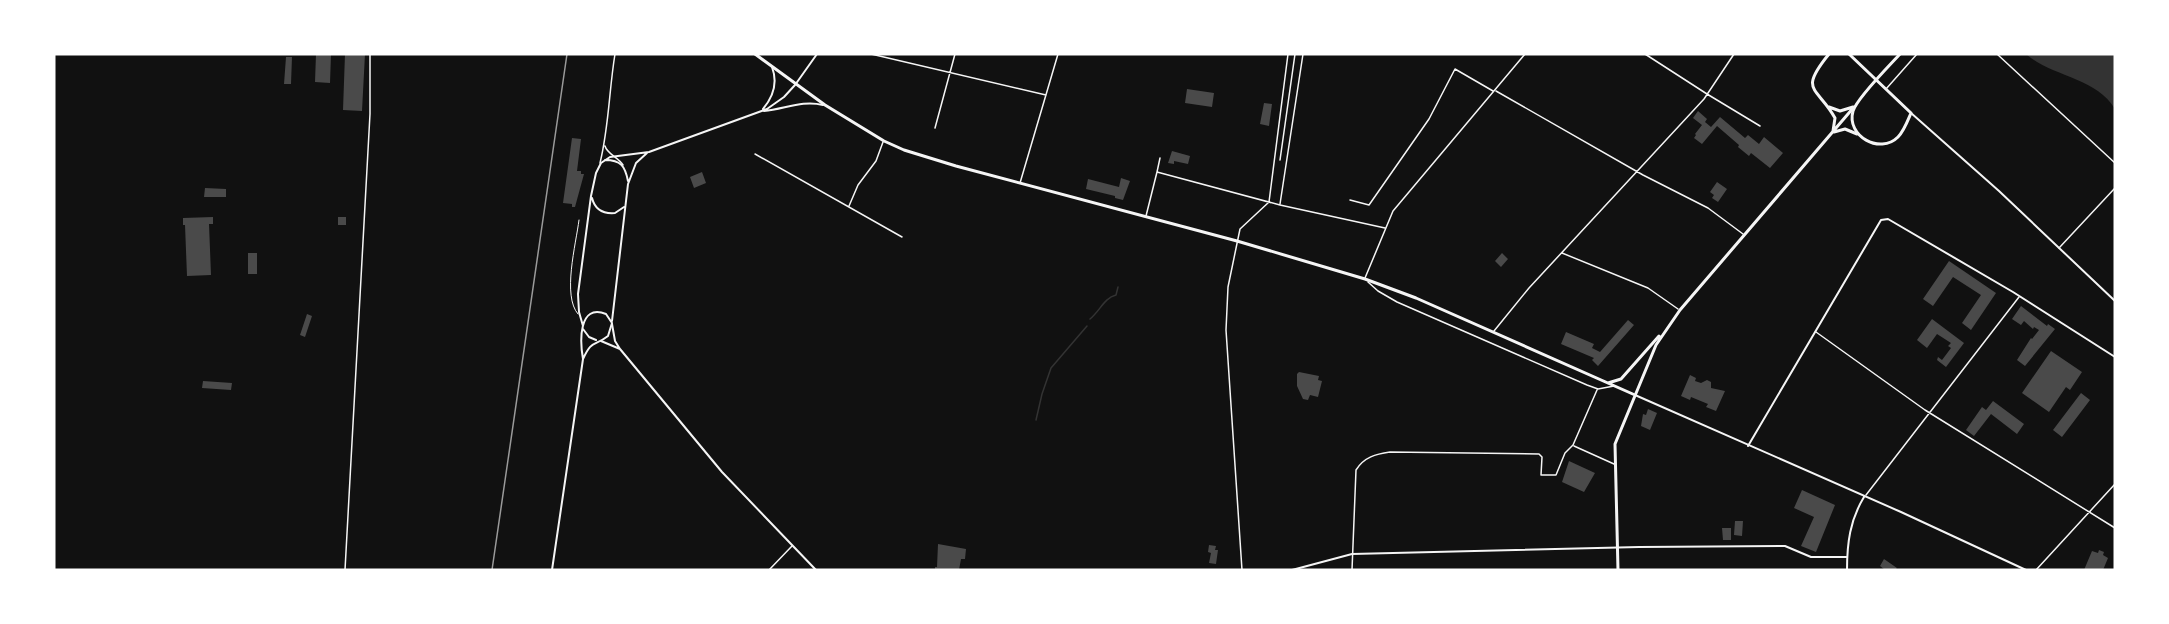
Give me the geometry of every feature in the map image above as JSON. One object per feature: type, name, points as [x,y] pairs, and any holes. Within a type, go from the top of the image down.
[{"type":"main road","points":[[755,54],[825,105],[884,141],[919,156],[1237,241],[1404,293],[2026,570]]},
{"type":"main road","points":[[620,349],[589,337],[580,316],[578,294],[591,195],[599,166],[604,160],[649,152],[776,104],[795,85],[817,54]]},
{"type":"main road","points":[[1829,54],[1816,70],[1812,82],[1817,97],[1827,106],[1834,118],[1832,132]]},
{"type":"main road","points":[[1849,54],[1911,113],[1999,190],[2115,301]]},
{"type":"main road","points":[[1606,383],[1621,379],[1663,333],[1680,310],[1900,54]]},
{"type":"main road","points":[[762,111],[776,83],[772,67]]},
{"type":"main road","points":[[762,111],[776,110],[801,103],[825,105]]},
{"type":"main road","points":[[1827,106],[1840,111],[1855,106]]},
{"type":"main road","points":[[1855,106],[1852,123],[1857,134]]},
{"type":"main road","points":[[1832,132],[1845,129],[1874,143],[1890,142],[1900,135],[1911,113]]},
{"type":"main road","points":[[552,570],[583,359],[592,343],[608,336],[612,324],[628,184],[636,163],[649,152]]},
{"type":"main road","points":[[604,160],[615,161],[623,165],[628,184]]},
{"type":"main road","points":[[591,195],[597,208],[609,214],[620,211],[626,203]]},
{"type":"main road","points":[[1748,446],[1879,222],[1884,219],[1890,220],[2020,297],[2115,357]]},
{"type":"main road","points":[[583,359],[581,349],[583,327],[587,316],[596,312],[606,314],[612,324],[615,341],[620,349],[722,472],[816,570]]},
{"type":"main road","points":[[1618,570],[1614,464],[1617,437],[1663,333]]},
{"type":"main road","points":[[1847,570],[1848,537],[1864,497]]},
{"type":"main road","points":[[1292,570],[1352,554],[1617,548],[1785,546],[1811,557],[1847,558]]},
{"type":"street","points":[[345,570],[370,114],[370,54]]},
{"type":"street","points":[[599,166],[605,145],[609,89],[615,54]]},
{"type":"street","points":[[871,54],[1046,95]]},
{"type":"street","points":[[935,128],[955,54]]},
{"type":"street","points":[[1020,184],[1058,54]]},
{"type":"street","points":[[1242,570],[1226,330],[1228,287],[1240,229],[1269,202],[1288,54]]},
{"type":"street","points":[[1280,160],[1295,54]]},
{"type":"street","points":[[1280,205],[1303,54]]},
{"type":"street","points":[[1525,54],[1393,211],[1365,279],[1378,291],[1397,302],[1598,389],[1615,386]]},
{"type":"street","points":[[1645,54],[1760,126]]},
{"type":"street","points":[[1493,332],[1529,288],[1707,94],[1734,54]]},
{"type":"street","points":[[1886,89],[1917,54]]},
{"type":"street","points":[[1996,54],[2115,163]]},
{"type":"street","points":[[1350,200],[1369,205],[1429,119],[1455,69],[1637,172],[1708,208],[1745,235]]},
{"type":"street","points":[[848,207],[858,185],[876,161],[884,141]]},
{"type":"street","points":[[605,145],[607,151],[618,157],[623,165]]},
{"type":"street","points":[[755,154],[902,237]]},
{"type":"street","points":[[1146,217],[1160,158]]},
{"type":"street","points":[[1157,172],[1280,205],[1385,228]]},
{"type":"street","points":[[2059,248],[2115,188]]},
{"type":"street","points":[[1264,207],[1274,203]]},
{"type":"street","points":[[1561,253],[1648,288],[1680,310]]},
{"type":"street","points":[[1864,497],[2020,297]]},
{"type":"street","points":[[1816,332],[1929,412],[2115,528]]},
{"type":"street","points":[[1352,570],[1356,470],[1361,462],[1370,456],[1390,452],[1539,454],[1542,457],[1541,475],[1556,475],[1565,453],[1574,445],[1598,389]]},
{"type":"street","points":[[1574,445],[1614,464]]},
{"type":"street","points":[[2036,570],[2115,483]]},
{"type":"street","points":[[769,570],[793,546]]},
{"type":"lane","points":[[579,220],[571,286],[574,309],[580,316]]},
{"type":"shaded area","points":[[2026,54],[2115,54],[2115,109],[2097,90],[2048,68]]},
{"type":"building","points":[[316,54],[331,54],[330,83],[315,82]]},
{"type":"building","points":[[345,54],[365,54],[362,111],[343,110]]},
{"type":"building","points":[[286,57],[292,57],[291,84],[284,84]]},
{"type":"building","points":[[1187,89],[1214,93],[1212,107],[1185,103]]},
{"type":"building","points":[[1264,103],[1272,104],[1269,126],[1260,124]]},
{"type":"building","points":[[1698,111],[1707,119],[1705,122],[1711,127],[1720,117],[1745,138],[1748,135],[1759,144],[1764,137],[1783,153],[1770,168],[1751,153],[1749,156],[1717,126],[1702,144],[1694,138],[1702,125],[1693,118]]},
{"type":"building","points":[[572,138],[581,139],[577,171],[584,174],[575,207],[572,207],[572,204],[563,203]]},
{"type":"building","points":[[1172,151],[1190,156],[1188,164],[1174,161],[1174,164],[1168,163]]},
{"type":"building","points":[[702,172],[706,183],[694,188],[690,177]]},
{"type":"building","points":[[1121,178],[1130,181],[1123,200],[1086,189],[1088,179],[1119,187]]},
{"type":"building","points":[[1717,182],[1727,189],[1718,202],[1712,198],[1714,195],[1710,192]]},
{"type":"building","points":[[205,188],[226,189],[226,197],[204,197]]},
{"type":"building","points":[[213,217],[213,224],[209,224],[211,275],[187,276],[183,218]]},
{"type":"building","points":[[338,217],[346,217],[346,225],[338,225]]},
{"type":"building","points":[[248,253],[257,253],[257,274],[248,274]]},
{"type":"building","points":[[1502,253],[1508,259],[1501,267],[1495,261]]},
{"type":"building","points":[[1949,261],[1996,293],[1971,330],[1962,323],[1981,295],[1953,277],[1933,306],[1923,299]]},
{"type":"building","points":[[2021,306],[2047,326],[2048,324],[2055,329],[2025,366],[2017,360],[2039,330],[2034,327],[2033,329],[2024,321],[2021,325],[2012,319]]},
{"type":"building","points":[[307,314],[312,316],[305,337],[300,335]]},
{"type":"building","points":[[1932,319],[1964,343],[1946,367],[1937,360],[1938,357],[1942,360],[1951,348],[1948,346],[1951,343],[1937,334],[1927,348],[1917,340]]},
{"type":"building","points":[[1628,320],[1634,325],[1598,366],[1592,360],[1594,358],[1561,344],[1566,332],[1594,344],[1592,348],[1600,352]]},
{"type":"building","points":[[2051,351],[2082,372],[2070,390],[2066,387],[2049,412],[2022,393]]},
{"type":"building","points":[[1299,372],[1319,376],[1318,380],[1322,381],[1318,397],[1310,395],[1308,400],[1303,399],[1297,386]]},
{"type":"building","points":[[1690,375],[1696,378],[1695,381],[1701,383],[1707,380],[1711,382],[1711,388],[1725,391],[1716,411],[1706,407],[1708,404],[1691,397],[1690,400],[1681,396]]},
{"type":"building","points":[[203,381],[232,383],[231,390],[202,388]]},
{"type":"building","points":[[2081,393],[2090,400],[2062,437],[2053,430]]},
{"type":"building","points":[[1993,401],[2024,424],[2017,434],[1991,414],[1974,436],[1966,430],[1982,407],[1986,410]]},
{"type":"building","points":[[1648,409],[1657,413],[1650,430],[1641,426],[1643,414],[1646,415]]},
{"type":"building","points":[[1569,461],[1595,473],[1584,492],[1562,482]]},
{"type":"building","points":[[1802,490],[1835,505],[1816,552],[1801,546],[1814,517],[1794,508]]},
{"type":"building","points":[[1735,521],[1743,521],[1742,536],[1734,535]]},
{"type":"building","points":[[1722,528],[1731,528],[1731,540],[1723,540]]},
{"type":"building","points":[[938,544],[966,549],[965,559],[961,559],[959,570],[935,570]]},
{"type":"building","points":[[1209,545],[1216,546],[1215,550],[1218,550],[1216,564],[1209,563],[1211,553],[1208,552]]},
{"type":"building","points":[[2099,550],[2104,552],[2103,555],[2108,558],[2103,570],[2084,570],[2092,551],[2098,553]]},
{"type":"building","points":[[1884,559],[1897,568],[1885,570],[1880,566]]},
{"type":"waterway","points":[[1090,319],[1108,299],[1116,295],[1118,287]]},
{"type":"waterway","points":[[1036,420],[1051,368],[1087,326]]},
{"type":"railway","points":[[492,570],[567,54]]}]
